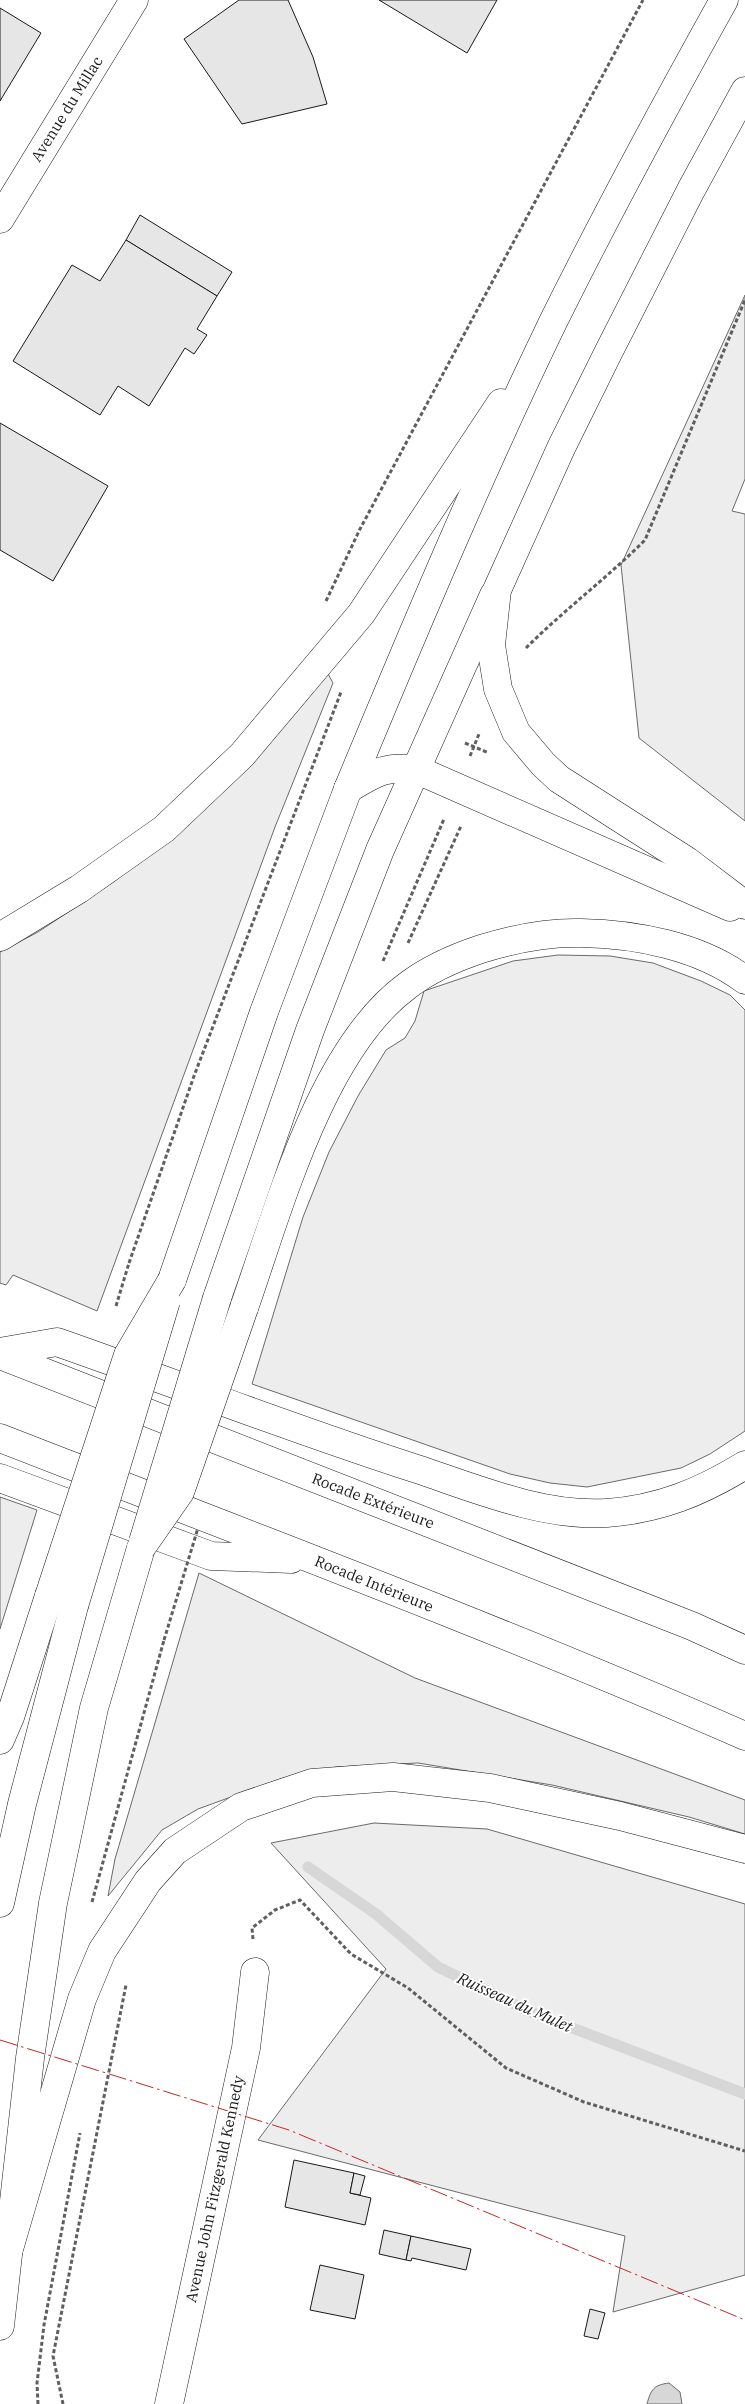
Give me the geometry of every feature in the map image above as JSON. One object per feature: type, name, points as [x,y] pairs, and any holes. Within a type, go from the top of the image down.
[{"type":"main road","name":"Avenue du Millac","points":[[0,219],[134,0]]},
{"type":"main road","points":[[0,1903],[22,1804],[74,1606],[121,1443],[172,1280],[264,1012],[348,790],[388,693],[489,462],[554,322],[633,164],[724,0]]},
{"type":"main road","points":[[0,2326],[3,2276],[30,2058],[53,1903],[94,1708],[217,1298],[310,1030],[380,850],[415,769],[561,448],[691,190],[745,91]]},
{"type":"main road","points":[[0,937],[79,889],[164,829],[242,755],[361,614],[554,322]]},
{"type":"main road","points":[[496,590],[491,645],[498,689],[516,732],[542,764],[558,779],[687,861],[745,905]]},
{"type":"main road","points":[[348,790],[374,774],[393,767],[415,769],[745,914]]},
{"type":"main road","points":[[141,1548],[180,1492],[301,1147],[327,1089],[346,1056],[382,1008],[406,986],[432,969],[472,952],[499,943],[537,935],[568,932],[643,938],[700,956],[745,980]]},
{"type":"main road","points":[[0,1740],[13,1710],[128,1355],[172,1280]]},
{"type":"main road","points":[[0,1353],[57,1342],[406,1466],[508,1498],[570,1512],[607,1513],[680,1499],[717,1482],[745,1465]]},
{"type":"main road","name":"Rocade Extérieure","points":[[0,1353],[683,1622],[745,1650]]},
{"type":"main road","name":"Rocade Intérieure","points":[[0,1438],[310,1559],[655,1697],[745,1736]]},
{"type":"main road","points":[[0,1478],[211,1556],[310,1559]]},
{"type":"main road","points":[[3,2276],[82,1999],[102,1951],[148,1881],[175,1851],[241,1807],[312,1783],[393,1777],[490,1788],[620,1816],[745,1849]]},
{"type":"main road","name":"Avenue John Fitzgerald Kennedy","points":[[169,2404],[246,2048],[255,1972]]},
{"type":"path","points":[[406,986],[398,966],[494,747],[516,732]]},
{"type":"path","points":[[113,1932],[93,1896],[164,1640]]},
{"type":"path","points":[[255,1972],[252,1928],[275,1910],[300,1900],[351,1954],[408,1988],[506,2068],[584,2102],[745,2150]]},
{"type":"path","points":[[63,2404],[53,2356],[127,1981]]},
{"type":"shaded area","points":[[745,295],[745,479],[732,511],[745,514],[745,821],[639,738],[621,565]]},
{"type":"shaded area","points":[[327,672],[333,683],[275,827],[97,1311],[13,1275],[6,1285],[0,1283],[0,952],[38,932],[115,881],[182,826]]},
{"type":"shaded area","points":[[558,955],[610,956],[653,963],[701,981],[730,995],[745,1010],[745,1431],[710,1454],[681,1468],[587,1487],[550,1483],[510,1474],[252,1384],[303,1217],[329,1152],[358,1096],[386,1050],[405,1038],[415,1021],[424,991],[513,961]]},
{"type":"shaded area","points":[[0,1497],[37,1510],[0,1629]]},
{"type":"shaded area","points":[[199,1573],[415,1678],[745,1800],[745,1834],[689,1817],[552,1785],[418,1763],[336,1767],[283,1778],[198,1809],[162,1830],[108,1896],[115,1859]]},
{"type":"shaded area","points":[[374,1823],[487,1829],[745,1904],[745,2275],[613,2312],[625,2236],[258,2140],[386,1969],[271,1843]]},
{"type":"shaded area","points":[[669,2383],[680,2392],[682,2404],[647,2404],[654,2389]]},
{"type":"building","points":[[239,0],[288,0],[313,57],[327,104],[242,124],[184,39]]},
{"type":"building","points":[[379,0],[497,0],[467,53]]},
{"type":"building","points":[[0,8],[41,33],[0,101]]},
{"type":"building","points":[[140,215],[232,272],[217,296],[126,240]]},
{"type":"building","points":[[126,240],[217,296],[197,329],[207,335],[194,354],[185,348],[149,406],[118,386],[100,415],[13,361],[72,265],[100,281]]},
{"type":"building","points":[[0,423],[108,486],[53,581],[0,550]]},
{"type":"building","points":[[294,2160],[354,2173],[350,2193],[371,2198],[365,2225],[285,2207]]},
{"type":"building","points":[[354,2173],[365,2176],[360,2195],[350,2193]]},
{"type":"building","points":[[384,2230],[411,2236],[406,2260],[379,2254]]},
{"type":"building","points":[[411,2236],[471,2249],[466,2270],[412,2258],[411,2261],[406,2260]]},
{"type":"building","points":[[320,2265],[364,2275],[355,2319],[310,2310]]},
{"type":"building","points":[[590,2309],[605,2313],[598,2339],[584,2336]]},
{"type":"waterway","name":"Ruisseau du Mulet","points":[[308,1867],[376,1914],[438,1967],[528,2011],[745,2094]]},
{"type":"power","points":[[0,2040],[289,2130],[745,2320]]}]
